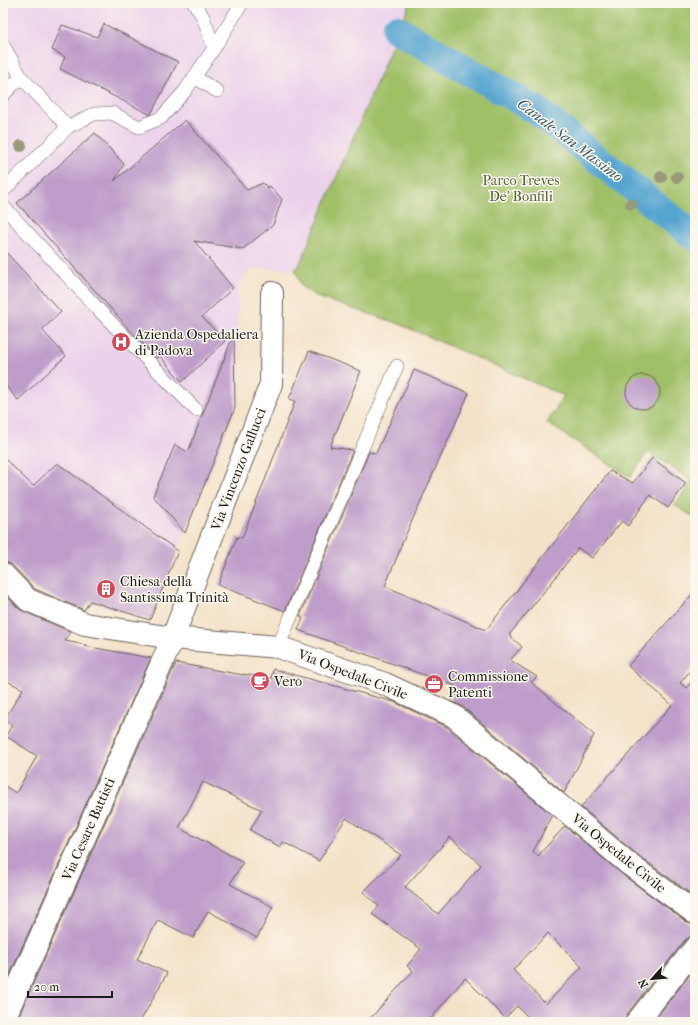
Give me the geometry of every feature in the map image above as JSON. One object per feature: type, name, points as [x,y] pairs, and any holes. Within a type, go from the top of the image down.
[{"type":"street","name":"Via Vincenzo Gallucci","points":[[172,638],[271,384],[272,293]]},
{"type":"street","name":"Via Ospedale Civile","points":[[3,574],[28,600],[85,624],[172,638],[278,647],[385,684],[454,716],[630,865],[695,913]]},
{"type":"street","name":"Via Cesare Battisti","points":[[3,1021],[172,638]]},
{"type":"street","points":[[637,1022],[695,948]]},
{"type":"lane","points":[[194,3],[202,17],[214,48]]},
{"type":"lane","points":[[3,191],[68,127],[94,114],[112,113],[139,127],[161,118],[185,91],[242,3]]},
{"type":"lane","points":[[3,45],[20,77],[68,127]]},
{"type":"lane","points":[[3,95],[20,77]]},
{"type":"lane","points":[[194,77],[217,91]]},
{"type":"lane","points":[[3,206],[95,306],[196,410]]},
{"type":"lane","points":[[278,647],[397,366]]},
{"type":"shaded area","name":"Azienda Ospedaliera di Padova","points":[[3,3],[410,3],[298,268],[253,268],[238,286],[239,398],[151,617],[146,619],[60,592],[55,600],[3,559]]},
{"type":"green space","name":"Parco Treves De' Bonfili","points":[[410,3],[695,3],[695,518],[675,505],[692,481],[648,452],[630,477],[547,423],[564,396],[397,323],[317,297],[302,287],[295,269],[298,268]]},
{"type":"building","points":[[104,24],[178,62],[151,114],[60,69],[65,57],[52,50],[62,25],[97,37]]},
{"type":"building","points":[[185,120],[247,190],[263,183],[268,188],[270,186],[282,199],[273,225],[243,249],[194,241],[233,288],[202,317],[225,341],[182,382],[160,356],[157,359],[129,329],[17,203],[95,133],[124,164],[114,181]]},
{"type":"building","points":[[3,249],[61,312],[42,330],[66,356],[18,400],[3,383]]},
{"type":"building","points":[[233,336],[235,408],[185,533],[153,496],[175,445],[188,452]]},
{"type":"building","points":[[309,351],[361,371],[330,447],[353,450],[285,611],[218,585],[237,537],[242,538],[265,480],[295,401],[289,399]]},
{"type":"building","points":[[414,370],[469,393],[399,550],[385,586],[486,630],[610,471],[633,483],[652,458],[686,483],[668,508],[650,495],[628,526],[622,521],[592,558],[578,548],[509,635],[522,647],[510,660],[537,677],[531,682],[594,735],[564,793],[462,706],[450,701],[455,686],[298,630],[303,618],[300,616],[369,452],[376,453]]},
{"type":"building","points":[[643,375],[655,380],[660,392],[655,404],[643,409],[631,404],[626,392],[631,380]]},
{"type":"building","points":[[3,457],[33,486],[57,463],[178,551],[150,620],[90,601],[84,610],[35,589],[12,565],[7,562],[3,562]]},
{"type":"building","points":[[695,591],[695,665],[680,683],[686,688],[695,678],[695,897],[638,855],[581,807],[672,705],[628,666]]},
{"type":"building","points":[[3,592],[19,609],[71,632],[65,641],[86,645],[84,646],[151,658],[3,990],[3,785],[16,793],[37,756],[6,736],[12,725],[4,720],[23,689],[3,679]]},
{"type":"building","points":[[176,663],[271,679],[273,669],[394,702],[447,727],[552,815],[533,852],[538,856],[565,826],[623,875],[688,923],[695,925],[695,936],[685,940],[627,1014],[625,1022],[529,1022],[531,1020],[517,1006],[505,1018],[465,978],[428,1022],[367,1022],[413,971],[407,966],[421,949],[372,914],[379,906],[363,892],[401,855],[346,818],[319,861],[283,842],[280,847],[250,830],[262,810],[203,782],[179,828],[243,862],[230,884],[273,907],[257,938],[208,911],[193,938],[158,920],[137,959],[167,973],[140,1022],[16,1022]],"holes":[[[450,837],[481,865],[438,914],[405,887]],[[548,933],[582,967],[546,1004],[513,970]]]},
{"type":"building","points":[[695,968],[695,1022],[653,1022]]},
{"type":"waterway","name":"Canale San Massimo","points":[[396,29],[536,110],[695,237]]},
{"type":"place","name":"Azienda Ospedaliera di Padova","points":[[121,342]]},
{"type":"place","name":"Chiesa della Santissima Trinità","points":[[106,589]]},
{"type":"place","name":"Vero","points":[[260,681]]},
{"type":"place","name":"Commissione Patenti","points":[[434,684]]}]
